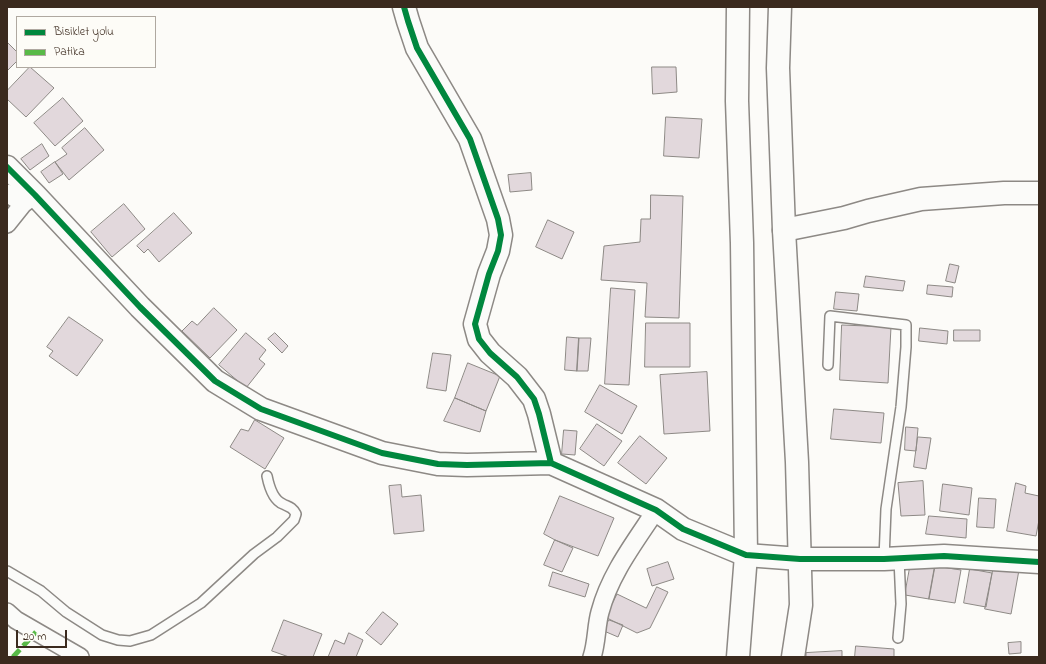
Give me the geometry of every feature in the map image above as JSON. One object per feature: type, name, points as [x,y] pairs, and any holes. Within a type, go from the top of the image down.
[{"type":"main road","points":[[404,7],[417,48],[470,139],[498,219],[500,235],[498,251],[489,274],[475,324],[479,338],[490,353],[517,376],[534,399],[551,463]]},
{"type":"main road","points":[[738,7],[737,101],[742,243],[746,555],[738,657]]},
{"type":"main road","points":[[780,7],[778,68],[784,230],[797,462],[801,605],[793,657]]},
{"type":"main road","points":[[7,167],[29,199],[216,381],[261,409],[382,452],[438,464],[467,465],[551,463],[656,510],[683,529],[746,555],[800,559],[892,559],[944,556],[1039,562]]},
{"type":"main road","points":[[784,230],[921,200],[1004,193],[1039,193]]},
{"type":"street","points":[[7,192],[29,199],[7,224]]},
{"type":"street","points":[[592,657],[600,612],[609,585],[620,564],[656,510]]},
{"type":"street","points":[[7,612],[22,624],[80,657]]},
{"type":"lane","points":[[828,365],[830,316],[906,325],[902,407],[886,509],[892,559],[901,604],[898,638]]},
{"type":"lane","points":[[7,571],[41,591],[66,612],[102,636],[118,640],[130,640],[151,635],[201,603],[254,554],[277,538],[294,520],[296,514],[292,508],[281,504],[274,495],[269,487],[267,476]]},
{"type":"building","points":[[7,42],[16,51],[16,62],[7,71]]},
{"type":"building","points":[[652,67],[676,67],[677,92],[653,94]]},
{"type":"building","points":[[29,68],[31,68],[54,88],[26,117],[7,99],[7,91]]},
{"type":"building","points":[[63,98],[83,121],[55,146],[34,123]]},
{"type":"building","points":[[666,117],[702,119],[699,158],[664,156]]},
{"type":"building","points":[[85,128],[104,150],[69,180],[55,162],[67,154],[62,148]]},
{"type":"building","points":[[42,144],[49,156],[30,170],[21,159]]},
{"type":"building","points":[[55,162],[63,174],[49,183],[41,172]]},
{"type":"building","points":[[531,173],[532,190],[510,192],[508,175]]},
{"type":"building","points":[[651,195],[683,196],[679,318],[645,317],[647,283],[601,280],[604,246],[640,242],[641,219],[650,219]]},
{"type":"building","points":[[124,204],[145,229],[112,257],[91,232]]},
{"type":"building","points":[[174,213],[192,233],[159,262],[148,249],[144,253],[137,246]]},
{"type":"building","points":[[548,220],[574,232],[562,259],[536,247]]},
{"type":"building","points":[[950,264],[959,266],[955,283],[946,281]]},
{"type":"building","points":[[866,276],[905,281],[903,291],[864,287]]},
{"type":"building","points":[[928,285],[953,287],[952,297],[927,294]]},
{"type":"building","points":[[611,288],[635,290],[629,385],[605,384]]},
{"type":"building","points":[[836,292],[859,294],[857,311],[834,309]]},
{"type":"building","points":[[214,308],[237,330],[210,358],[182,331],[192,321],[197,325]]},
{"type":"building","points":[[69,317],[103,340],[77,376],[49,356],[53,351],[47,347]]},
{"type":"building","points":[[646,323],[690,323],[690,367],[645,367]]},
{"type":"building","points":[[842,325],[891,327],[888,383],[840,380]]},
{"type":"building","points":[[920,328],[948,331],[947,344],[919,341]]},
{"type":"building","points":[[954,330],[980,330],[980,341],[954,341]]},
{"type":"building","points":[[246,333],[266,350],[259,359],[265,364],[246,388],[219,365]]},
{"type":"building","points":[[275,333],[288,346],[282,353],[268,339]]},
{"type":"building","points":[[567,337],[579,338],[577,371],[565,370]]},
{"type":"building","points":[[579,338],[591,338],[588,371],[577,371]]},
{"type":"building","points":[[433,353],[451,355],[446,391],[427,388]]},
{"type":"building","points":[[468,363],[500,376],[486,411],[455,398]]},
{"type":"building","points":[[707,372],[710,431],[664,434],[660,375]]},
{"type":"building","points":[[600,385],[637,406],[622,434],[585,412]]},
{"type":"building","points":[[455,398],[486,411],[480,432],[444,421]]},
{"type":"building","points":[[834,409],[884,413],[881,443],[831,439]]},
{"type":"building","points":[[255,420],[284,438],[265,469],[230,447],[241,429],[248,431]]},
{"type":"building","points":[[597,424],[622,441],[604,466],[580,449]]},
{"type":"building","points":[[906,427],[918,428],[916,451],[905,450]]},
{"type":"building","points":[[564,430],[577,431],[575,455],[562,454]]},
{"type":"building","points":[[640,436],[667,458],[646,484],[618,463]]},
{"type":"building","points":[[918,437],[931,438],[926,469],[914,467]]},
{"type":"building","points":[[923,481],[925,515],[901,516],[898,483]]},
{"type":"building","points":[[1016,483],[1026,486],[1025,493],[1039,496],[1039,520],[1036,536],[1007,531]]},
{"type":"building","points":[[943,484],[972,488],[969,515],[940,511]]},
{"type":"building","points":[[401,485],[402,497],[421,495],[424,531],[394,534],[389,486]]},
{"type":"building","points":[[560,496],[614,518],[598,556],[555,540],[544,534]]},
{"type":"building","points":[[979,498],[996,499],[994,528],[977,527]]},
{"type":"building","points":[[929,516],[967,519],[966,538],[926,534]]},
{"type":"building","points":[[555,540],[573,548],[562,572],[544,565]]},
{"type":"building","points":[[668,562],[674,579],[652,586],[647,569]]},
{"type":"building","points":[[911,562],[935,566],[929,599],[905,595]]},
{"type":"building","points":[[935,566],[961,570],[955,603],[929,599]]},
{"type":"building","points":[[994,566],[1019,570],[1011,614],[985,609]]},
{"type":"building","points":[[970,569],[992,573],[986,607],[964,603]]},
{"type":"building","points":[[553,572],[589,584],[585,597],[549,586]]},
{"type":"building","points":[[657,587],[668,592],[650,628],[637,633],[605,617],[617,594],[646,608]]},
{"type":"building","points":[[383,612],[398,624],[381,645],[366,633]]},
{"type":"building","points":[[284,620],[322,634],[313,657],[289,657],[272,651]]},
{"type":"building","points":[[609,620],[623,625],[618,637],[604,631]]},
{"type":"building","points":[[349,633],[363,640],[356,657],[328,657],[335,640],[344,644]]},
{"type":"building","points":[[1021,642],[1021,653],[1009,654],[1008,643]]},
{"type":"building","points":[[856,646],[894,649],[894,657],[855,657]]},
{"type":"building","points":[[842,651],[842,657],[806,657],[806,653]]},
{"type":"marked path","points":[[13,657],[36,632]]},
{"type":"cycle path","points":[[404,7],[417,48],[470,139],[498,219],[501,235],[498,251],[489,274],[475,324],[479,339],[490,353],[517,377],[534,399],[551,463]]},
{"type":"cycle path","points":[[7,167],[140,307],[215,381],[261,409],[382,453],[438,464],[467,465],[551,463],[656,510],[683,529],[746,555],[800,559],[884,559],[944,556],[1039,562]]}]
